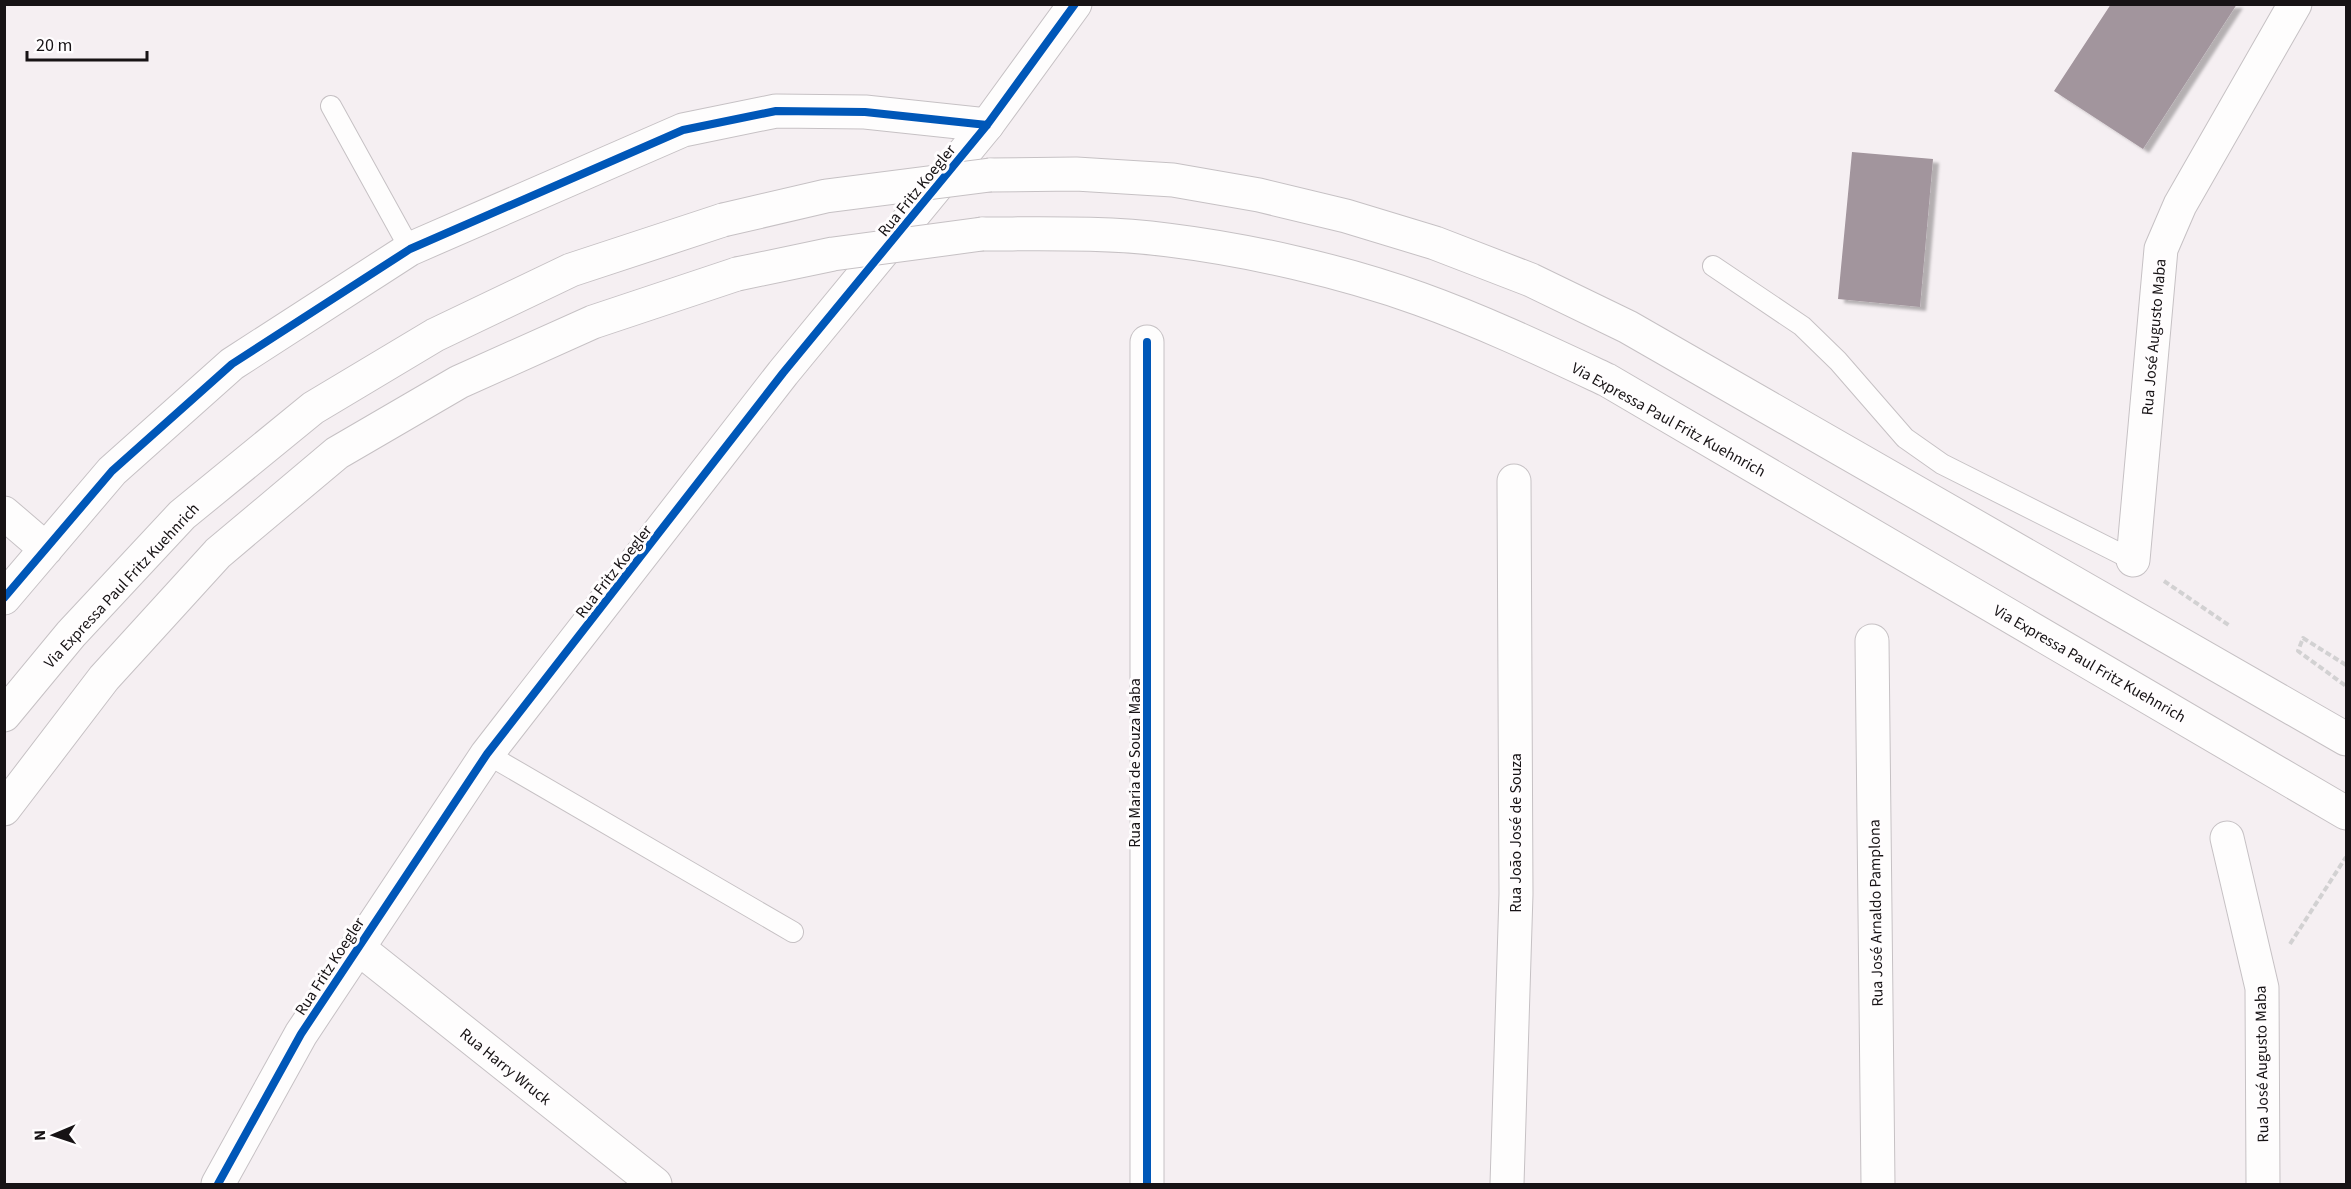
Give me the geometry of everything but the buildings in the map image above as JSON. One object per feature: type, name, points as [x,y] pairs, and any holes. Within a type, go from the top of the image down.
[{"type":"street","name":"Rua Fritz Koegler","points":[[218,1185],[301,1034],[488,754],[783,373],[987,125],[1075,4]]},
{"type":"street","name":"Rua José Augusto Maba","points":[[2133,560],[2161,249],[2180,205],[2295,4]]},
{"type":"street","points":[[4,598],[112,471],[232,364],[410,249],[683,130],[776,111],[865,112],[987,125]]},
{"type":"street","name":"Via Expressa Paul Fritz Kuehnrich","points":[[4,714],[71,634],[182,514],[313,408],[435,335],[571,270],[723,220],[826,196],[990,175],[1076,174],[1173,180],[1259,195],[1346,216],[1435,243],[1531,280],[1628,327],[2346,739]]},
{"type":"street","name":"Via Expressa Paul Fritz Kuehnrich","points":[[4,809],[104,678],[218,553],[338,453],[459,382],[593,322],[737,274],[833,254],[982,234],[1072,234],[1166,239],[1250,253],[1329,272],[1418,298],[1511,335],[1607,380],[2346,813]]},
{"type":"street","name":"Rua Maria de Souza Maba","points":[[1147,342],[1148,1185]]},
{"type":"street","name":"Rua João José de Souza","points":[[1507,1185],[1516,894],[1514,481]]},
{"type":"street","points":[[4,513],[46,549]]},
{"type":"street","name":"Rua José Arnaldo Pamplona","points":[[1872,641],[1878,1185]]},
{"type":"street","name":"Rua José Augusto Maba","points":[[2228,838],[2262,987],[2263,1185]]},
{"type":"street","name":"Rua Harry Wruck","points":[[357,947],[655,1185]]},
{"type":"lane","points":[[331,106],[410,249]]},
{"type":"lane","points":[[1713,266],[1802,326],[1838,361],[1905,438],[1942,464],[2133,560]]},
{"type":"lane","points":[[488,754],[793,932]]},
{"type":"path","points":[[2346,665],[2303,638],[2298,651],[2346,686]]},
{"type":"path","points":[[2262,987],[2346,857]]},
{"type":"cycle path","points":[[218,1184],[301,1034],[487,754],[783,373],[987,125],[1075,4]]},
{"type":"cycle path","points":[[4,598],[112,471],[232,364],[410,249],[683,130],[776,111],[865,112],[987,125]]},
{"type":"cycle path","points":[[1147,342],[1147,1184]]}]
